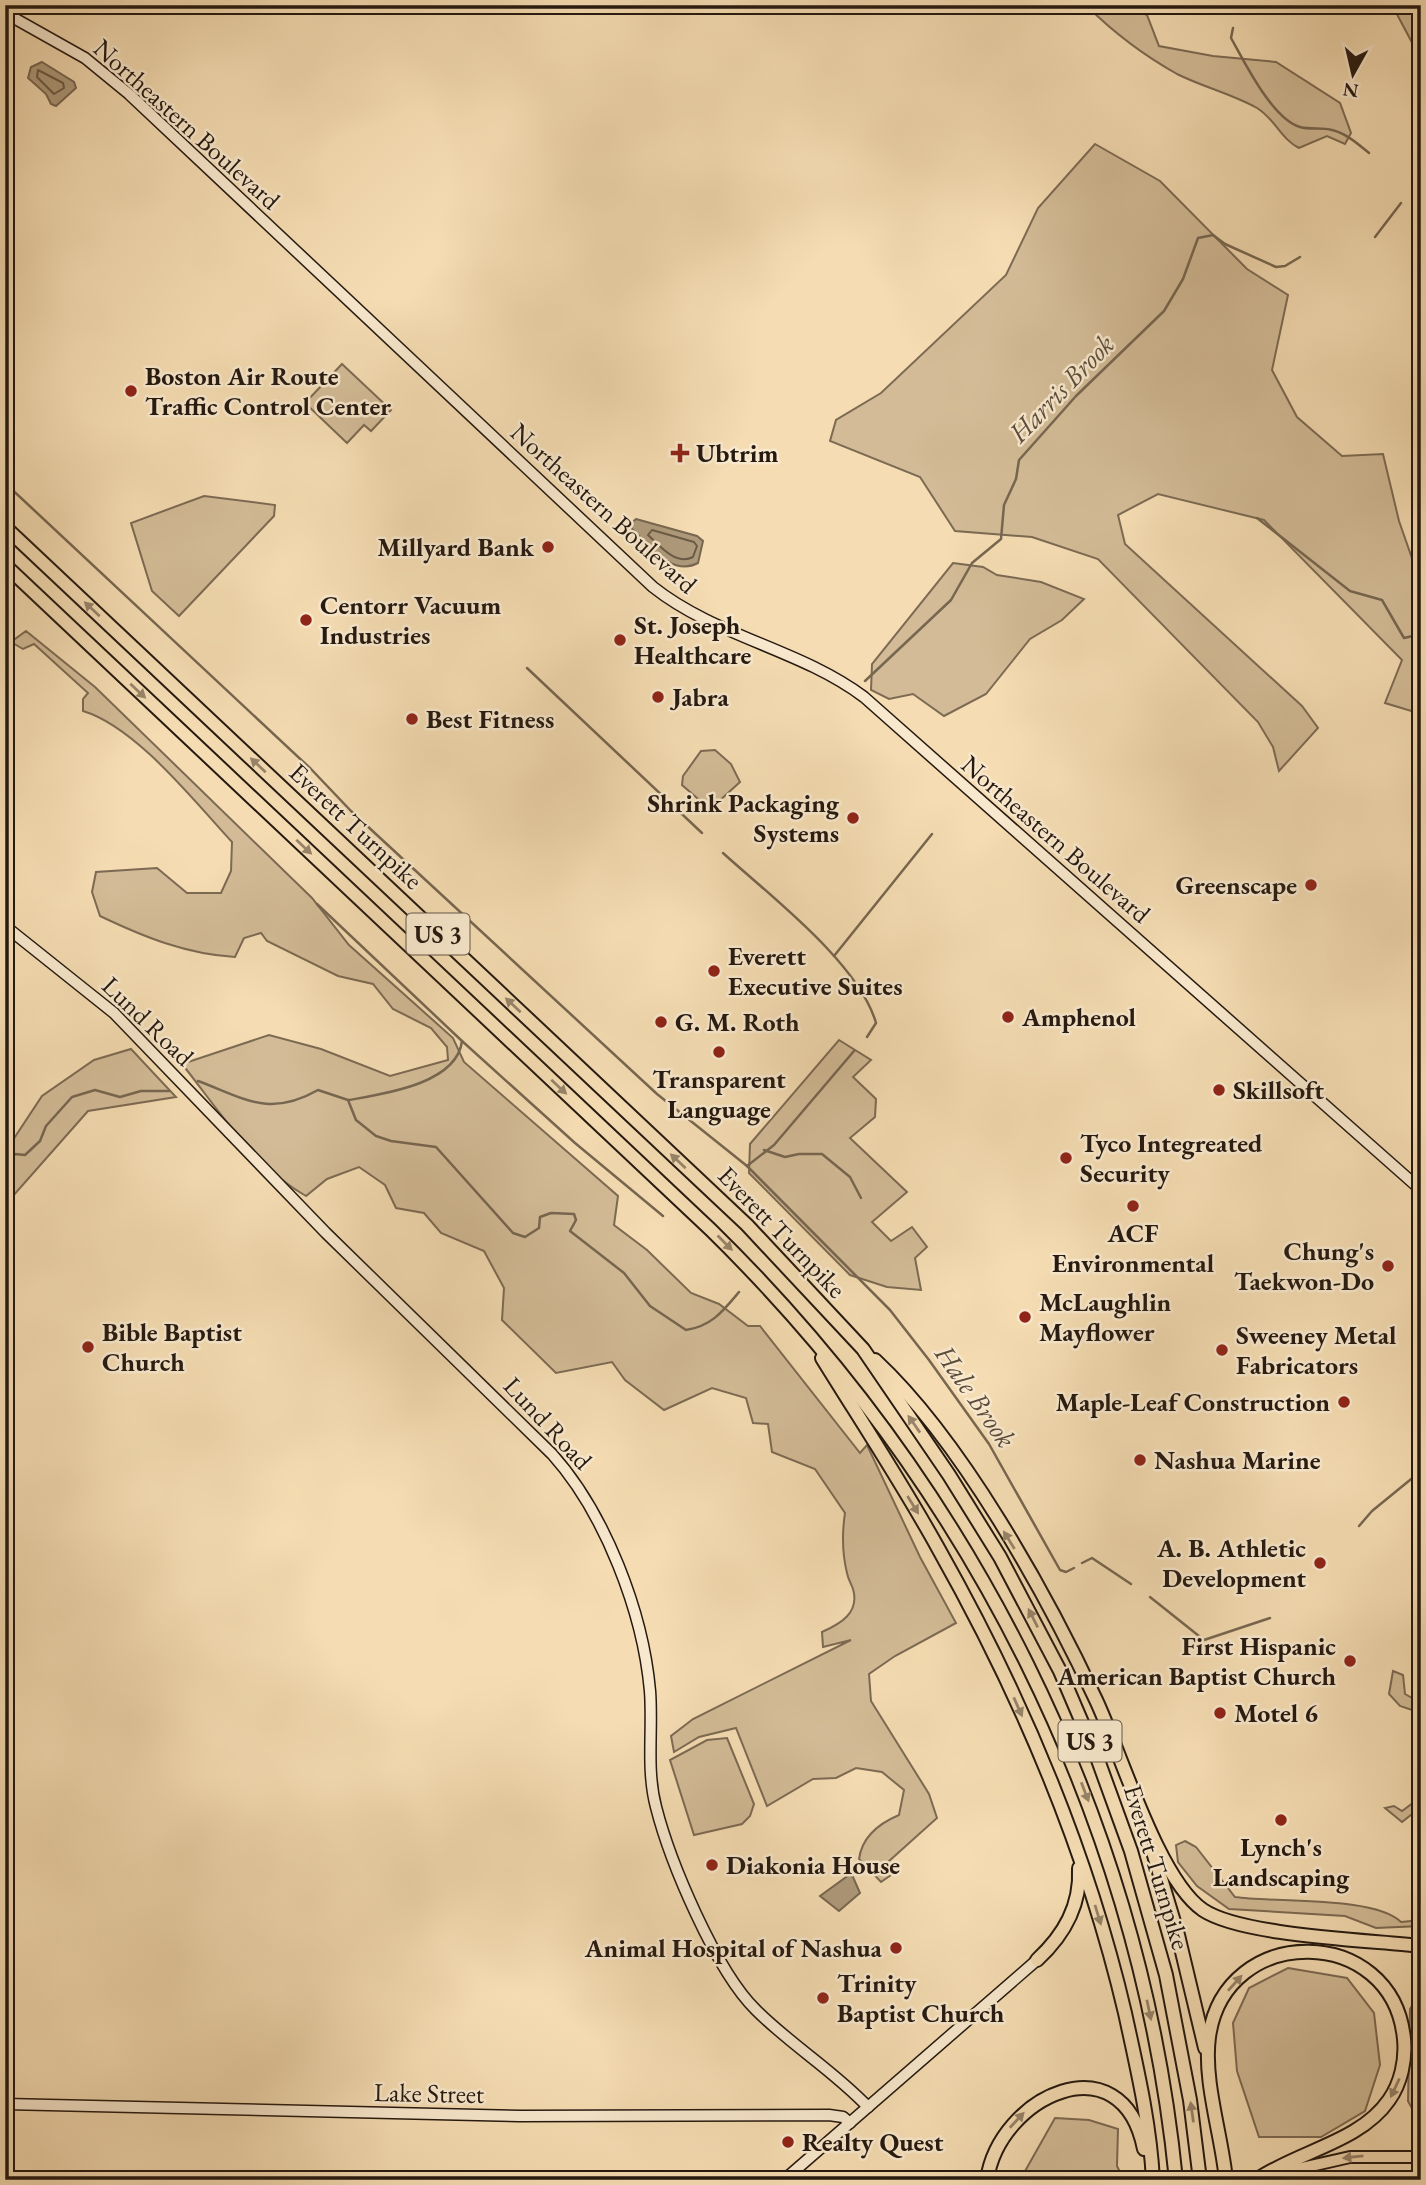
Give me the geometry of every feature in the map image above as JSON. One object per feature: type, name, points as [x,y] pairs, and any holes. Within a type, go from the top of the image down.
[{"type":"highway","name":"Everett Turnpike","points":[[5,527],[747,1225],[863,1349],[949,1475],[1000,1557],[1060,1671],[1098,1760],[1131,1851],[1166,1975],[1190,2101],[1200,2180]]},
{"type":"highway","name":"Everett Turnpike","points":[[5,568],[712,1230],[800,1322],[868,1405],[936,1502],[991,1594],[1054,1718],[1095,1817],[1133,1940],[1160,2065],[1176,2180]]},
{"type":"highway","points":[[800,1322],[919,1514],[964,1595],[1030,1734],[1076,1850],[1102,1927],[1122,2002],[1147,2123],[1152,2180]]},
{"type":"highway","points":[[863,1349],[911,1399],[986,1503],[1067,1642],[1120,1752],[1166,1865],[1186,1895],[1220,1919],[1280,1930],[1421,1946]]},
{"type":"highway","points":[[1120,1752],[1174,1923],[1210,2069],[1226,2180]]},
{"type":"highway","points":[[1037,1960],[1057,1941],[1072,1915],[1079,1880],[1076,1850]]},
{"type":"highway","points":[[1280,1930],[1421,1940]]},
{"type":"highway","points":[[1210,2069],[1209,2036],[1222,2001],[1245,1972],[1278,1955],[1314,1951],[1341,1957],[1377,1980],[1396,2007],[1403,2030],[1404,2056],[1399,2080],[1387,2103],[1363,2126],[1284,2162],[1257,2179]]},
{"type":"highway","points":[[987,2180],[998,2147],[1017,2120],[1049,2095],[1075,2088],[1105,2094],[1129,2112],[1141,2136],[1152,2180]]},
{"type":"main road","points":[[1257,2179],[1343,2158],[1421,2157]]},
{"type":"main road","points":[[1338,2180],[1380,2177],[1421,2179]]},
{"type":"street","name":"Northeastern Boulevard","points":[[5,13],[85,58],[129,94],[653,587],[700,618],[818,669],[864,697],[1421,1190]]},
{"type":"street","name":"Lund Road","points":[[5,926],[122,1020],[326,1233],[552,1454],[580,1487],[612,1555],[632,1610],[650,1691],[651,1775],[655,1807],[705,1931],[725,1970],[745,1999],[868,2108]]},
{"type":"street","points":[[784,2180],[1037,1960]]},
{"type":"street","name":"Lake Street","points":[[5,2104],[520,2116],[829,2115],[841,2116],[850,2123]]},
{"type":"shaded area","points":[[1125,5],[1147,15],[1159,46],[1213,56],[1276,62],[1340,103],[1351,133],[1345,144],[1327,136],[1299,148],[1287,140],[1257,108],[1165,67],[1118,34],[1087,6]]},
{"type":"shaded area","points":[[1392,5],[1421,5],[1421,37],[1416,50]]},
{"type":"shaded area","points":[[1095,144],[1160,181],[1247,269],[1288,295],[1272,370],[1297,417],[1342,456],[1383,454],[1399,521],[1421,584],[1421,714],[1385,703],[1402,660],[1264,520],[1158,494],[1118,515],[1125,544],[1302,706],[1318,728],[1279,771],[1273,747],[1258,722],[1098,559],[1032,537],[955,531],[920,477],[830,441],[836,420],[881,393],[1006,275],[1038,208]]},
{"type":"shaded area","points":[[342,364],[391,410],[371,431],[364,425],[347,443],[305,403]]},
{"type":"shaded area","points":[[204,496],[275,505],[274,516],[179,616],[152,591],[131,523]]},
{"type":"shaded area","points":[[953,563],[983,567],[997,575],[1041,582],[1084,599],[1062,620],[1030,639],[986,694],[944,716],[913,694],[889,699],[871,690],[872,664]]},
{"type":"shaded area","points":[[26,631],[95,687],[312,898],[349,945],[453,1038],[464,1062],[618,1196],[614,1225],[647,1250],[691,1293],[719,1304],[748,1326],[760,1326],[860,1453],[867,1445],[920,1557],[956,1623],[895,1656],[869,1674],[871,1701],[929,1794],[937,1818],[888,1862],[894,1873],[881,1882],[859,1859],[864,1844],[873,1832],[899,1815],[904,1790],[882,1772],[856,1768],[836,1778],[813,1779],[767,1806],[736,1728],[699,1737],[674,1752],[671,1736],[693,1719],[851,1640],[823,1647],[822,1632],[847,1616],[854,1605],[854,1597],[844,1558],[845,1513],[815,1469],[772,1452],[768,1424],[753,1423],[746,1398],[712,1388],[664,1410],[625,1380],[612,1362],[556,1373],[502,1320],[504,1288],[484,1251],[441,1233],[424,1213],[396,1208],[385,1185],[359,1167],[327,1179],[306,1196],[287,1184],[254,1154],[182,1064],[269,1035],[321,1049],[390,1076],[448,1060],[447,1047],[431,1028],[393,1009],[373,984],[338,976],[267,941],[261,933],[244,938],[235,957],[199,952],[166,943],[100,916],[92,892],[96,872],[157,868],[187,893],[221,893],[231,871],[232,842],[143,749],[123,732],[83,711],[83,699],[88,693],[34,644],[23,649],[11,642]]},
{"type":"shaded area","points":[[715,750],[731,764],[740,782],[717,803],[705,805],[682,785],[683,776],[701,751]]},
{"type":"shaded area","points":[[839,1040],[871,1060],[853,1077],[876,1099],[875,1117],[850,1138],[907,1192],[872,1222],[891,1241],[912,1227],[927,1247],[915,1258],[921,1290],[887,1287],[850,1275],[749,1173],[750,1144]]},
{"type":"shaded area","points":[[131,1049],[176,1097],[88,1111],[12,1197],[13,1205],[5,1207],[5,1152],[42,1096],[94,1060]]},
{"type":"shaded area","points":[[1393,1671],[1403,1675],[1405,1694],[1421,1703],[1421,1713],[1400,1706],[1389,1694]]},
{"type":"shaded area","points":[[727,1738],[754,1804],[750,1816],[742,1824],[694,1835],[670,1760],[707,1740]]},
{"type":"shaded area","points":[[1421,1797],[1421,1807],[1402,1822],[1385,1808],[1394,1806],[1402,1811]]},
{"type":"shaded area","points":[[1185,1841],[1196,1847],[1235,1897],[1347,1904],[1388,1914],[1401,1922],[1421,1920],[1421,1926],[1376,1928],[1345,1916],[1229,1909],[1197,1886],[1178,1862],[1176,1845]]},
{"type":"shaded area","points":[[1288,1968],[1347,1978],[1374,2013],[1380,2065],[1365,2111],[1321,2137],[1259,2137],[1237,2071],[1233,2023],[1249,1988]]},
{"type":"shaded area","points":[[1421,1991],[1421,2118],[1416,2116],[1408,2101],[1410,2009]]},
{"type":"shaded area","points":[[1055,2118],[1089,2120],[1118,2129],[1117,2166],[1124,2180],[1020,2180]]},
{"type":"water","points":[[42,62],[74,82],[76,88],[56,106],[51,104],[46,94],[28,78],[31,67]]},
{"type":"water","points":[[636,519],[697,536],[703,541],[698,563],[679,566],[670,563],[632,529],[630,524]]},
{"type":"water","points":[[849,1875],[853,1877],[860,1893],[839,1911],[820,1896]]},
{"type":"waterway","name":"Harris Brook","points":[[1233,28],[1231,38],[1251,74],[1279,113],[1300,127],[1328,129],[1342,134],[1369,153]]},
{"type":"waterway","name":"Harris Brook","points":[[1375,237],[1401,203]]},
{"type":"waterway","name":"Harris Brook","points":[[865,681],[951,600],[972,563],[1001,539],[1004,505],[1016,479],[1019,460],[1076,396],[1164,311],[1183,279],[1198,238],[1213,235],[1225,244],[1276,267],[1285,266],[1300,257]]},
{"type":"waterway","points":[[5,483],[311,769],[351,811],[657,1094],[747,1166]]},
{"type":"waterway","points":[[1257,518],[1350,591],[1382,600],[1404,638],[1421,634]]},
{"type":"waterway","points":[[527,668],[702,833]]},
{"type":"waterway","points":[[834,956],[932,834]]},
{"type":"waterway","name":"Harris Brook","points":[[723,853],[810,931],[851,977],[866,1000],[876,1023],[867,1037]]},
{"type":"waterway","points":[[317,904],[462,1041],[457,1056],[447,1068],[433,1077],[398,1090],[349,1100]]},
{"type":"waterway","points":[[462,1041],[575,1143],[663,1216]]},
{"type":"waterway","name":"Hale Brook","points":[[854,1051],[774,1145],[747,1166],[890,1310],[989,1444],[1060,1570],[1066,1572],[1074,1568]]},
{"type":"waterway","points":[[198,1081],[243,1099],[271,1104],[285,1103],[318,1090],[348,1100],[356,1120],[376,1136],[391,1141],[436,1147],[513,1233],[525,1237],[539,1228],[540,1217],[551,1213],[574,1214],[576,1220],[570,1231],[624,1273],[650,1306],[686,1330],[710,1321],[739,1292]]},
{"type":"waterway","points":[[5,1168],[15,1154],[25,1155],[40,1141],[46,1126],[72,1097],[95,1090],[120,1097],[141,1091],[169,1091]]},
{"type":"waterway","points":[[764,1150],[785,1157],[822,1154],[850,1177],[861,1198]]},
{"type":"waterway","points":[[5,1191],[9,1206]]},
{"type":"waterway","name":"Hale Brook","points":[[1359,1526],[1372,1511],[1421,1471]]},
{"type":"waterway","name":"Hale Brook","points":[[1082,1563],[1092,1558],[1131,1584]]},
{"type":"waterway","name":"Hale Brook","points":[[1150,1597],[1204,1640],[1270,1618]]},
{"type":"place","name":"Boston Air Route Traffic Control Center","points":[[131,391]]},
{"type":"place","name":"Ubtrim","points":[[680,453]]},
{"type":"place","name":"Millyard Bank","points":[[548,547]]},
{"type":"place","name":"Centorr Vacuum Industries","points":[[306,620]]},
{"type":"place","name":"St. Joseph Healthcare","points":[[620,640]]},
{"type":"place","name":"Jabra","points":[[658,697]]},
{"type":"place","name":"Best Fitness","points":[[412,719]]},
{"type":"place","name":"Shrink Packaging Systems","points":[[853,818]]},
{"type":"place","name":"Greenscape","points":[[1311,885]]},
{"type":"place","name":"Everett Executive Suites","points":[[714,971]]},
{"type":"place","name":"Amphenol","points":[[1008,1017]]},
{"type":"place","name":"G. M. Roth","points":[[661,1022]]},
{"type":"place","name":"Transparent Language","points":[[719,1052]]},
{"type":"place","name":"Skillsoft","points":[[1219,1090]]},
{"type":"place","name":"Tyco Integreated Security","points":[[1066,1158]]},
{"type":"place","name":"ACF Environmental","points":[[1133,1206]]},
{"type":"place","name":"Chung's Taekwon-Do","points":[[1388,1266]]},
{"type":"place","name":"McLaughlin Mayflower","points":[[1025,1317]]},
{"type":"place","name":"Bible Baptist Church","points":[[88,1347]]},
{"type":"place","name":"Sweeney Metal Fabricators","points":[[1222,1350]]},
{"type":"place","name":"Maple-Leaf Construction","points":[[1344,1402]]},
{"type":"place","name":"Nashua Marine","points":[[1140,1460]]},
{"type":"place","name":"A. B. Athletic Development","points":[[1320,1563]]},
{"type":"place","name":"First Hispanic American Baptist Church","points":[[1350,1661]]},
{"type":"place","name":"Motel 6","points":[[1220,1713]]},
{"type":"place","name":"Lynch's Landscaping","points":[[1281,1820]]},
{"type":"place","name":"Diakonia House","points":[[712,1865]]},
{"type":"place","name":"Animal Hospital of Nashua","points":[[896,1948]]},
{"type":"place","name":"Trinity Baptist Church","points":[[823,1998]]},
{"type":"place","name":"Realty Quest","points":[[788,2142]]}]
